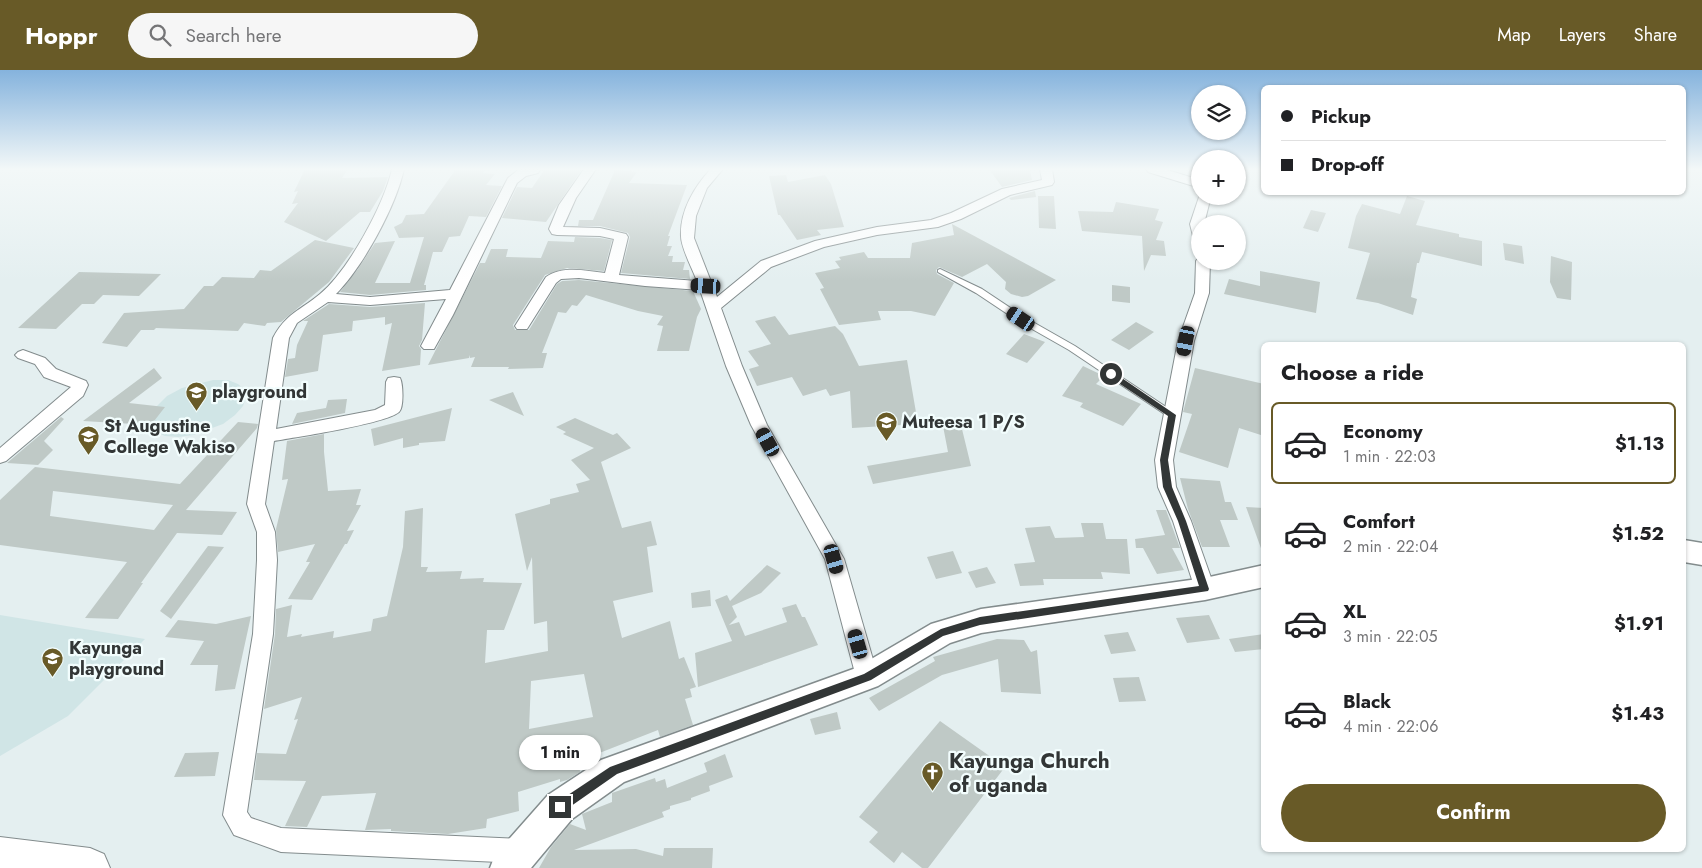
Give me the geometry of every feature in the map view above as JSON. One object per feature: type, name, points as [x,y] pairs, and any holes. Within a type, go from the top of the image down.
[{"type":"main road","points":[[0,856],[90,868]]},
{"type":"street","points":[[386,206],[345,277],[325,296],[292,320],[281,338],[256,504],[266,532],[267,560],[262,634],[235,815],[243,827],[281,840],[515,859],[560,807],[613,771],[868,677],[941,633],[980,621],[1205,589],[1261,577]]},
{"type":"street","points":[[430,346],[499,206]]},
{"type":"street","points":[[564,206],[560,214],[557,231],[607,233],[618,235],[621,238],[611,277]]},
{"type":"street","points":[[694,206],[690,216],[687,238],[714,306],[734,366],[759,425],[834,559],[868,677]]},
{"type":"street","points":[[714,306],[766,264],[820,244],[877,231],[933,224],[976,206]]},
{"type":"street","points":[[1203,270],[1202,293],[1186,341],[1164,460],[1167,487],[1182,521],[1205,589]]},
{"type":"street","points":[[522,326],[553,277],[558,275],[579,274],[645,282],[706,286]]},
{"type":"street","points":[[325,296],[370,301],[455,294]]},
{"type":"street","points":[[0,457],[77,392],[80,387],[80,385],[50,373],[40,361],[23,355]]},
{"type":"street","points":[[266,437],[378,415],[393,408],[394,382]]},
{"type":"street","points":[[1686,551],[1702,554]]},
{"type":"lane","points":[[940,271],[980,291],[1021,319],[1072,348],[1172,415]]},
{"type":"shaded area","name":"playground","points":[[213,380],[228,380],[238,384],[245,390],[246,397],[243,406],[235,415],[223,424],[193,435],[165,436],[155,432],[151,425],[151,416],[157,406],[167,396],[182,388]]},
{"type":"shaded area","name":"Kayunga playground","points":[[0,615],[145,639],[68,716],[0,756]]},
{"type":"building","points":[[296,206],[374,206],[370,212],[360,212],[326,241],[284,222]]},
{"type":"building","points":[[430,206],[492,206],[486,217],[469,216],[460,236],[449,237],[442,252],[433,252],[424,285],[426,285],[426,290],[370,295],[340,292],[375,243],[395,241],[375,283],[410,283],[424,237],[399,238],[394,227],[402,223],[406,215],[424,214]]},
{"type":"building","points":[[508,206],[557,206],[546,222],[502,218]]},
{"type":"building","points":[[599,206],[679,206],[668,236],[670,236],[667,246],[672,246],[668,256],[673,256],[672,262],[685,262],[683,270],[689,270],[690,279],[621,273],[630,237],[628,233],[600,226],[578,226],[579,220],[593,220]]},
{"type":"building","points":[[776,206],[838,206],[844,227],[817,230],[821,235],[797,240],[780,215],[778,215]]},
{"type":"building","points":[[1038,206],[1055,206],[1056,229],[1039,228]]},
{"type":"building","points":[[1115,206],[1142,206],[1159,209],[1155,220],[1163,222],[1156,240],[1164,241],[1166,256],[1151,255],[1144,271],[1142,236],[1082,231],[1078,211],[1113,212]]},
{"type":"building","points":[[1361,206],[1371,206],[1400,214],[1403,206],[1423,206],[1416,225],[1459,234],[1459,237],[1482,241],[1482,266],[1422,252],[1419,263],[1417,263],[1411,297],[1417,299],[1413,315],[1378,303],[1356,299],[1370,253],[1348,248],[1356,216]]},
{"type":"building","points":[[1311,210],[1326,213],[1318,232],[1303,228]]},
{"type":"building","points":[[952,224],[1056,280],[1028,296],[1022,297],[1011,294],[1005,289],[1006,282],[987,264],[962,277],[939,267],[936,270],[937,274],[954,283],[935,316],[911,311],[878,311],[881,320],[839,325],[820,289],[824,288],[815,273],[840,268],[835,261],[841,260],[839,257],[864,252],[868,258],[910,258],[912,243],[954,235]]},
{"type":"building","points":[[575,237],[612,240],[604,271],[567,268],[545,275],[513,325],[515,330],[529,330],[557,284],[562,281],[579,280],[693,291],[701,309],[697,317],[689,351],[657,351],[663,326],[657,325],[663,316],[638,311],[586,295],[577,306],[572,305],[566,313],[558,312],[542,353],[547,353],[543,368],[471,367],[475,357],[470,358],[469,355],[469,358],[428,365],[480,263],[485,263],[491,249],[508,249],[506,257],[541,258],[548,241],[574,242]]},
{"type":"building","points":[[315,240],[354,248],[329,282],[281,322],[267,323],[265,326],[244,323],[238,331],[156,328],[154,330],[141,330],[127,347],[102,343],[124,313],[184,309],[204,286],[213,286],[222,277],[254,278],[260,270],[271,271]]},
{"type":"building","points":[[1503,243],[1522,246],[1524,264],[1505,260]]},
{"type":"building","points":[[1551,256],[1572,262],[1571,300],[1557,298],[1550,282]]},
{"type":"building","points":[[1260,271],[1320,282],[1316,313],[1224,294],[1229,279],[1260,286]]},
{"type":"building","points":[[79,272],[161,274],[139,296],[103,295],[94,304],[82,304],[56,329],[18,328]]},
{"type":"building","points":[[1112,285],[1130,287],[1130,303],[1112,301]]},
{"type":"building","points":[[425,303],[422,340],[419,346],[421,349],[420,365],[382,371],[392,323],[385,325],[385,317],[353,321],[352,331],[323,335],[318,371],[285,377],[288,359],[295,358],[297,345],[308,321],[303,321],[329,304],[370,307]]},
{"type":"building","points":[[775,316],[789,335],[835,326],[843,334],[859,366],[907,360],[918,424],[852,428],[850,391],[830,396],[826,389],[803,396],[792,377],[757,386],[749,369],[759,366],[748,351],[771,344],[755,321]]},
{"type":"building","points":[[1136,322],[1154,332],[1129,350],[1111,340]]},
{"type":"building","points":[[1024,334],[1045,342],[1027,363],[1006,354]]},
{"type":"building","points":[[1083,366],[1104,376],[1096,384],[1141,404],[1123,426],[1080,407],[1083,403],[1062,396]]},
{"type":"building","points":[[154,368],[162,378],[129,403],[165,407],[151,425],[83,421]]},
{"type":"building","points":[[1195,368],[1261,383],[1261,435],[1239,428],[1228,468],[1179,452],[1192,414],[1183,412]]},
{"type":"building","points":[[513,392],[524,416],[489,400]]},
{"type":"building","points":[[347,399],[345,413],[292,424],[297,413],[326,408],[328,400]]},
{"type":"building","points":[[452,408],[445,441],[419,443],[419,445],[403,448],[403,438],[374,446],[371,429]]},
{"type":"building","points":[[61,417],[64,419],[44,441],[53,450],[38,465],[7,463]]},
{"type":"building","points":[[575,418],[613,435],[617,433],[631,448],[601,462],[622,528],[651,521],[657,545],[647,547],[653,592],[613,601],[622,638],[670,621],[679,659],[684,657],[696,687],[690,689],[692,697],[685,699],[693,725],[660,737],[658,730],[579,761],[580,772],[567,780],[560,782],[560,779],[518,792],[519,811],[487,819],[486,828],[448,834],[391,831],[391,829],[365,830],[376,793],[322,796],[307,827],[285,826],[306,781],[254,780],[257,753],[286,754],[298,719],[294,720],[302,697],[264,709],[275,634],[276,609],[292,605],[287,637],[302,634],[301,637],[334,631],[333,638],[371,631],[373,619],[387,616],[403,547],[405,511],[423,508],[421,567],[428,567],[426,572],[462,571],[460,579],[484,578],[483,582],[522,583],[504,630],[487,630],[485,663],[548,651],[547,621],[534,624],[532,557],[527,571],[515,514],[550,504],[550,499],[579,492],[576,484],[590,480],[571,460],[594,448],[563,434],[566,432],[556,427]],"holes":[[[584,674],[593,717],[529,729],[531,681]]]},
{"type":"building","points":[[238,422],[258,424],[257,428],[186,510],[237,512],[222,535],[177,533],[118,619],[85,618],[127,562],[0,545],[0,500],[35,467],[180,484]],"holes":[[[53,491],[173,505],[154,530],[50,516]]]},
{"type":"building","points":[[961,425],[971,466],[873,484],[867,466],[948,452],[943,426]]},
{"type":"building","points":[[324,434],[328,491],[361,489],[356,505],[361,505],[347,531],[354,530],[347,544],[345,544],[312,600],[288,599],[310,562],[306,562],[315,544],[278,552],[276,529],[288,479],[282,480],[287,441]]},
{"type":"building","points":[[1180,478],[1220,481],[1225,502],[1231,502],[1238,520],[1220,520],[1230,547],[1202,547],[1188,509]]},
{"type":"building","points":[[1246,507],[1261,508],[1261,548]]},
{"type":"building","points":[[1156,510],[1166,510],[1180,548],[1172,548],[1184,570],[1157,574],[1143,548],[1136,548],[1135,539],[1165,535]]},
{"type":"building","points":[[1081,523],[1103,523],[1106,539],[1127,539],[1130,574],[1101,572],[1103,579],[1043,579],[1044,585],[1020,586],[1014,564],[1035,562],[1025,528],[1050,526],[1055,538],[1084,537]]},
{"type":"building","points":[[208,546],[224,547],[171,619],[160,611]]},
{"type":"building","points":[[953,551],[962,573],[936,579],[927,557]]},
{"type":"building","points":[[767,565],[781,573],[761,593],[732,606],[737,617],[729,625],[739,622],[745,636],[787,622],[782,608],[796,604],[802,617],[805,617],[818,645],[698,687],[695,653],[732,641],[715,600],[727,595],[730,601]]},
{"type":"building","points":[[987,567],[996,583],[976,588],[968,572]]},
{"type":"building","points":[[710,590],[711,606],[692,608],[691,593]]},
{"type":"building","points":[[1209,615],[1220,639],[1187,643],[1176,618]]},
{"type":"building","points":[[251,616],[235,689],[215,691],[218,665],[190,665],[204,641],[165,637],[178,620],[216,624]]},
{"type":"building","points":[[1128,632],[1136,651],[1111,654],[1104,635]]},
{"type":"building","points":[[1261,634],[1261,649],[1235,652],[1229,639]]},
{"type":"building","points":[[997,639],[1024,640],[1031,652],[1037,650],[1041,694],[1001,692],[998,659],[942,675],[879,711],[869,698],[935,661],[933,657]]},
{"type":"building","points":[[1139,677],[1146,701],[1119,702],[1113,678]]},
{"type":"building","points":[[837,712],[841,729],[815,735],[810,719]]},
{"type":"building","name":"Kayunga Church of uganda","points":[[940,721],[1005,767],[928,868],[922,868],[902,852],[894,863],[869,842],[878,832],[859,817]]},
{"type":"building","points":[[219,752],[215,776],[174,777],[185,753]]},
{"type":"building","points":[[725,754],[733,777],[709,786],[710,791],[691,798],[691,800],[670,806],[670,809],[662,812],[664,817],[574,850],[636,849],[663,856],[664,848],[713,848],[712,868],[539,868],[551,847],[570,824],[586,830],[582,814],[612,802],[612,793],[655,778],[656,782],[665,779],[667,788],[707,772],[704,763]]},
{"type":"place","name":"playground","points":[[196,411]]},
{"type":"place","name":"Muteesa 1 P/S","points":[[886,441]]},
{"type":"place","name":"St Augustine College Wakiso","points":[[88,455]]},
{"type":"place","name":"Kayunga playground","points":[[53,677]]},
{"type":"place","name":"Kayunga Church of uganda","points":[[933,792]]},
{"type":"route","points":[[560,807],[613,771],[868,677],[941,633],[980,621],[1205,589],[1182,521],[1167,487],[1164,460],[1172,415],[1111,374]]}]
